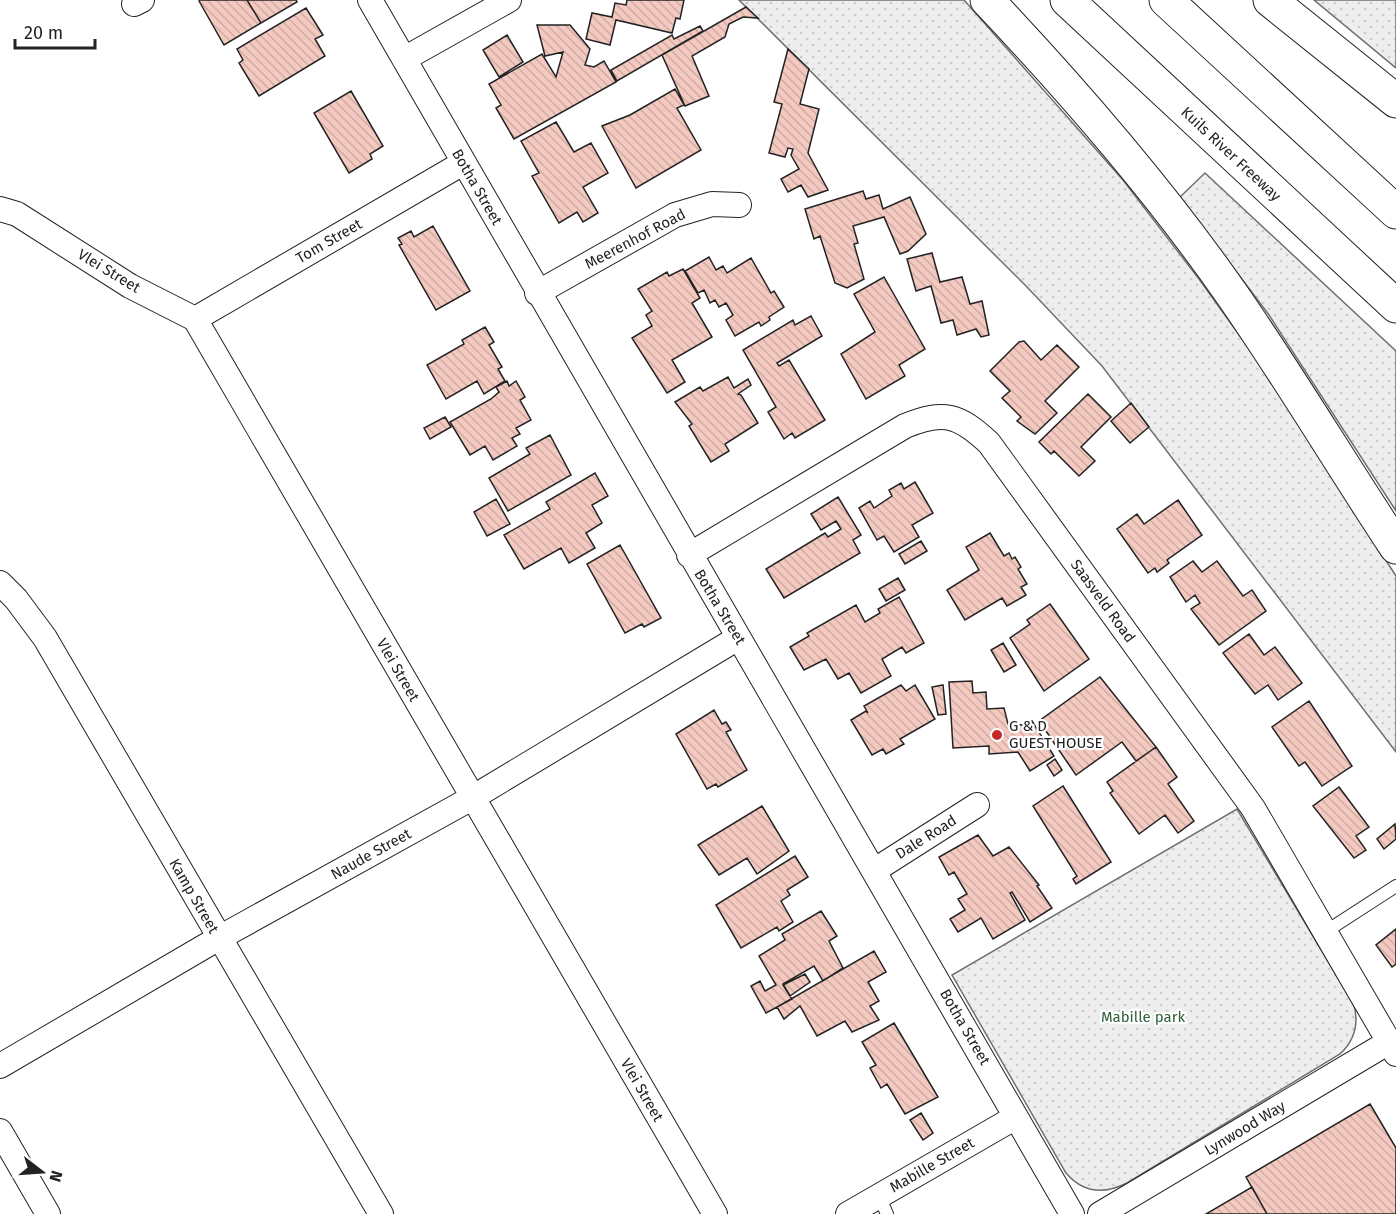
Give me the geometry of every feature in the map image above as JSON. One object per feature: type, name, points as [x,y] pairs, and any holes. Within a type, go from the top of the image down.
[{"type":"highway","points":[[987,0],[1041,57],[1170,210],[1288,378],[1396,547]]},
{"type":"highway","name":"Kuils River Freeway","points":[[1067,0],[1396,306]]},
{"type":"highway","points":[[1166,0],[1396,212]]},
{"type":"highway","points":[[1270,0],[1396,101]]},
{"type":"street","name":"Botha Street","points":[[370,0],[537,293],[875,870],[1072,1214]]},
{"type":"street","points":[[404,59],[509,0]]},
{"type":"street","name":"Tom Street","points":[[195,319],[463,163]]},
{"type":"street","name":"Meerenhof Road","points":[[537,293],[675,215],[712,204],[740,205]]},
{"type":"street","name":"Vlei Street","points":[[0,209],[17,214],[130,286],[195,319],[715,1214]]},
{"type":"street","name":"Saasveld Road","points":[[689,555],[905,426],[923,418],[942,416],[968,423],[989,443],[1253,808],[1393,1048]]},
{"type":"street","name":"Kamp Street","points":[[0,583],[16,599],[45,638],[381,1214]]},
{"type":"street","name":"Naude Street","points":[[0,1066],[219,938],[472,798],[738,638]]},
{"type":"street","name":"Dale Road","points":[[875,870],[977,805]]},
{"type":"street","name":"Lynwood Way","points":[[1100,1214],[1393,1048]]},
{"type":"street","name":"Mabille Street","points":[[848,1214],[883,1205],[1016,1117]]},
{"type":"street","points":[[0,1131],[48,1214]]},
{"type":"lane","points":[[1324,932],[1396,886]]},
{"type":"green space","points":[[739,0],[964,0],[1123,180],[1250,350],[1396,576],[1396,752],[1102,366],[1026,286]]},
{"type":"green space","points":[[1314,0],[1396,0],[1396,68]]},
{"type":"green space","points":[[1205,173],[1396,351],[1396,511],[1269,315],[1180,197]]},
{"type":"green space","name":"Mabille park","points":[[1237,809],[1354,1005],[1356,1025],[1352,1037],[1340,1054],[1127,1183],[1102,1190],[1086,1188],[1066,1173],[952,975]]},
{"type":"building","points":[[200,0],[247,0],[261,23],[224,45]]},
{"type":"building","points":[[247,0],[296,0],[297,2],[261,23]]},
{"type":"building","points":[[627,0],[684,0],[680,19],[676,18],[672,33],[616,20],[610,45],[586,39],[592,13],[612,17],[615,3],[626,5]]},
{"type":"building","points":[[746,7],[758,18],[743,17],[729,24],[725,37],[692,56],[709,96],[685,106],[662,55]]},
{"type":"building","points":[[306,8],[323,35],[315,39],[325,56],[259,96],[239,63],[243,60],[237,49]]},
{"type":"building","points":[[537,25],[570,25],[590,49],[585,65],[594,67],[604,61],[616,82],[514,139],[496,108],[501,105],[489,84],[542,54],[556,77],[563,52],[545,56]]},
{"type":"building","points":[[700,26],[703,31],[617,81],[611,70],[672,35],[674,39]]},
{"type":"building","points":[[507,35],[523,62],[499,77],[483,50]]},
{"type":"building","points":[[788,49],[809,69],[800,104],[819,109],[808,153],[828,190],[808,197],[801,185],[788,192],[781,179],[799,169],[791,155],[793,149],[788,148],[785,157],[769,153],[782,104],[774,102]]},
{"type":"building","points":[[675,89],[684,105],[677,108],[701,150],[636,188],[602,126],[630,115]]},
{"type":"building","points":[[351,91],[383,146],[370,154],[372,159],[349,173],[314,113]]},
{"type":"building","points":[[556,122],[574,152],[591,143],[608,173],[583,187],[598,213],[583,222],[577,212],[559,223],[532,176],[539,173],[521,141]]},
{"type":"building","points":[[863,191],[866,199],[879,195],[883,209],[910,197],[926,234],[908,251],[900,254],[884,217],[853,226],[858,243],[854,244],[864,279],[847,288],[835,283],[820,236],[814,239],[805,209]]},
{"type":"building","points":[[433,226],[470,291],[436,310],[399,245],[402,244],[398,238],[411,231],[414,237]]},
{"type":"building","points":[[932,253],[940,282],[962,277],[970,304],[982,301],[989,335],[981,337],[976,329],[957,335],[953,320],[941,323],[931,286],[916,291],[907,259]]},
{"type":"building","points":[[709,257],[716,270],[723,266],[727,273],[751,258],[771,293],[774,291],[784,307],[769,317],[770,320],[761,326],[759,322],[735,336],[726,320],[733,315],[726,303],[719,307],[715,300],[710,303],[704,290],[698,293],[685,271]]},
{"type":"building","points":[[683,269],[700,298],[692,303],[712,337],[672,360],[685,382],[667,393],[632,338],[652,326],[646,315],[652,311],[638,289],[667,272],[669,276]]},
{"type":"building","points":[[884,277],[925,349],[899,365],[905,376],[866,399],[841,354],[875,332],[854,294]]},
{"type":"building","points":[[811,316],[822,336],[777,363],[779,366],[789,360],[825,420],[795,438],[792,433],[784,439],[768,412],[776,407],[743,350],[793,320],[795,325]]},
{"type":"building","points":[[485,327],[494,342],[489,345],[502,367],[498,369],[505,381],[484,394],[477,381],[446,399],[427,365],[464,344],[462,340]]},
{"type":"building","points":[[1024,341],[1041,360],[1057,345],[1079,367],[1045,401],[1057,413],[1035,434],[1017,421],[1021,417],[1002,398],[1010,391],[990,371],[1019,342]]},
{"type":"building","points":[[728,377],[734,388],[748,379],[751,385],[738,394],[741,395],[758,423],[725,444],[729,451],[711,462],[689,426],[692,424],[675,402],[700,387],[703,391]]},
{"type":"building","points":[[507,381],[509,386],[516,381],[525,397],[520,400],[531,420],[516,428],[520,434],[512,438],[517,446],[493,460],[485,446],[470,455],[450,422],[491,399],[499,392],[496,387]]},
{"type":"building","points":[[1088,394],[1111,417],[1081,447],[1095,461],[1079,476],[1054,451],[1051,454],[1039,442]]},
{"type":"building","points":[[1131,403],[1149,427],[1130,443],[1111,421]]},
{"type":"building","points":[[445,417],[451,427],[430,439],[424,428]]},
{"type":"building","points":[[550,435],[571,475],[508,511],[489,478],[530,454],[526,448]]},
{"type":"building","points":[[595,473],[608,496],[592,505],[602,523],[586,533],[595,548],[569,563],[561,548],[524,569],[504,535],[550,509],[546,502]]},
{"type":"building","points":[[915,482],[933,513],[912,525],[919,537],[894,552],[884,536],[877,540],[859,508],[870,501],[874,508],[892,496],[889,490],[901,483],[904,489]]},
{"type":"building","points":[[838,497],[861,535],[853,540],[860,553],[784,598],[766,569],[825,533],[828,537],[841,529],[836,521],[821,530],[811,514]]},
{"type":"building","points":[[496,499],[510,524],[487,536],[474,512]]},
{"type":"building","points":[[1178,500],[1202,535],[1167,560],[1169,563],[1157,572],[1155,568],[1148,573],[1117,529],[1137,514],[1144,524]]},
{"type":"building","points":[[990,533],[1004,556],[1009,553],[1012,559],[1015,557],[1021,567],[1018,569],[1027,584],[1021,587],[1026,595],[1007,606],[1002,598],[965,620],[947,590],[979,570],[966,547]]},
{"type":"building","points":[[921,541],[927,551],[905,564],[899,554]]},
{"type":"building","points":[[620,545],[661,618],[625,633],[587,564]]},
{"type":"building","points":[[1193,561],[1202,572],[1217,561],[1243,596],[1252,590],[1266,611],[1219,645],[1191,609],[1200,603],[1195,595],[1186,602],[1170,577]]},
{"type":"building","points":[[898,578],[905,590],[886,601],[879,589]]},
{"type":"building","points":[[899,597],[924,643],[906,653],[902,647],[882,659],[891,676],[861,693],[849,673],[838,679],[826,659],[804,670],[790,647],[809,636],[807,633],[856,605],[865,622],[880,613],[878,609]]},
{"type":"building","points":[[1050,604],[1089,659],[1044,691],[1010,638],[1030,624],[1027,620]]},
{"type":"building","points":[[1249,634],[1264,655],[1275,647],[1302,683],[1278,700],[1268,685],[1255,694],[1223,653]]},
{"type":"building","points":[[1003,643],[1016,665],[1004,672],[991,650]]},
{"type":"building","points":[[1100,677],[1156,747],[1136,761],[1122,742],[1076,775],[1039,721]]},
{"type":"building","name":"G & D GUEST HOUSE","points":[[972,681],[973,693],[986,692],[987,709],[1004,708],[1008,724],[1025,725],[1032,721],[1054,756],[1030,771],[1018,752],[989,754],[989,746],[953,748],[949,682]]},
{"type":"building","points":[[901,685],[906,691],[915,685],[935,719],[900,739],[904,744],[886,754],[883,749],[872,755],[851,720],[866,711],[868,713],[864,706]]},
{"type":"building","points":[[943,685],[946,714],[938,715],[932,687]]},
{"type":"building","points":[[1309,701],[1352,766],[1322,786],[1305,762],[1299,766],[1272,727]]},
{"type":"building","points":[[714,710],[722,724],[726,722],[731,730],[726,732],[747,770],[718,787],[716,784],[707,789],[676,734]]},
{"type":"building","points":[[1156,747],[1177,777],[1168,784],[1194,821],[1178,833],[1165,815],[1139,834],[1110,793],[1113,791],[1107,782]]},
{"type":"building","points":[[1055,759],[1062,770],[1054,776],[1047,765]]},
{"type":"building","points":[[1063,786],[1111,862],[1076,884],[1073,879],[1077,876],[1033,806]]},
{"type":"building","points":[[1339,787],[1369,827],[1356,836],[1366,850],[1354,858],[1313,806]]},
{"type":"building","points":[[762,806],[789,851],[757,874],[747,858],[719,875],[698,845]]},
{"type":"building","points":[[1395,824],[1396,839],[1384,849],[1377,839]]},
{"type":"building","points":[[978,835],[993,856],[1009,847],[1039,885],[1037,886],[1052,908],[1030,922],[1012,892],[1010,893],[1025,920],[993,939],[981,918],[958,932],[950,919],[965,910],[958,899],[967,894],[954,872],[949,875],[939,857]]},
{"type":"building","points":[[795,856],[808,877],[787,890],[790,895],[781,901],[793,922],[779,931],[777,927],[741,948],[716,905]]},
{"type":"building","points":[[821,911],[837,936],[829,941],[843,968],[823,981],[814,966],[783,984],[792,999],[766,1013],[751,986],[760,981],[765,991],[776,985],[759,956],[785,940],[782,934]]},
{"type":"building","points":[[1396,929],[1396,964],[1392,967],[1376,945]]},
{"type":"building","points":[[874,951],[886,972],[868,982],[879,1001],[870,1006],[879,1020],[852,1032],[845,1021],[817,1036],[800,1006],[784,1019],[777,1007]]},
{"type":"building","points":[[805,974],[810,982],[790,996],[783,985]]},
{"type":"building","points":[[894,1023],[938,1097],[905,1114],[887,1084],[881,1088],[870,1068],[876,1065],[862,1042]]},
{"type":"building","points":[[1370,1104],[1396,1148],[1396,1214],[1267,1214],[1246,1177]]},
{"type":"building","points":[[921,1113],[933,1133],[923,1140],[910,1120]]},
{"type":"building","points":[[1252,1187],[1267,1214],[1206,1214]]},
{"type":"place","name":"G & D GUEST HOUSE","points":[[997,735]]}]
